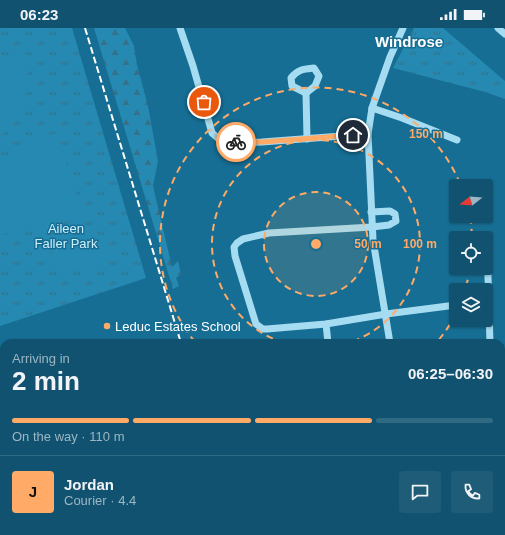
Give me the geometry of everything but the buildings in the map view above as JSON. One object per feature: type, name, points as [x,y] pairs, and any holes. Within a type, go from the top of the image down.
[{"type":"street","points":[[180,28],[193,66],[212,133],[219,139],[236,143],[368,134]]},
{"type":"street","points":[[389,339],[374,251],[368,134],[372,108],[402,28]]},
{"type":"street","points":[[498,28],[505,34]]},
{"type":"street","points":[[306,93],[307,139]]},
{"type":"street","points":[[372,108],[402,118],[457,140]]},
{"type":"street","points":[[371,212],[390,210],[396,217],[396,221],[393,223],[372,227],[275,232],[243,240],[237,243],[234,247],[234,251],[256,324],[259,327],[267,329],[326,324],[449,306]]},
{"type":"street","points":[[326,324],[328,339]]},
{"type":"street","points":[[489,327],[490,339]]},
{"type":"green space","name":"Aileen Faller Park","points":[[0,28],[72,28],[146,278],[0,326]]},
{"type":"green space","points":[[94,28],[125,28],[134,46],[137,65],[148,106],[158,161],[153,186],[172,267],[178,261],[181,274],[176,278],[179,286],[173,289]]},
{"type":"green space","points":[[414,28],[443,28],[505,81],[505,99],[485,92],[393,68]]},
{"type":"green space","points":[[26,52],[28,89],[13,124],[0,136],[0,58]]},
{"type":"green space","points":[[57,133],[83,215],[0,235],[0,173],[3,166],[29,141]]},
{"type":"green space","points":[[97,235],[105,236],[111,252],[107,260],[62,274],[54,271],[49,256],[55,248]]},
{"type":"railway","points":[[85,28],[180,339]]},
{"type":"way so far","points":[[204,102],[212,133],[219,139],[236,142]]},
{"type":"place","name":"Leduc Estates School","points":[[107,326]]},
{"type":"district","name":"Windrose","points":[[409,42]]},
{"type":"route","points":[[236,142],[262,142],[353,135]]}]
